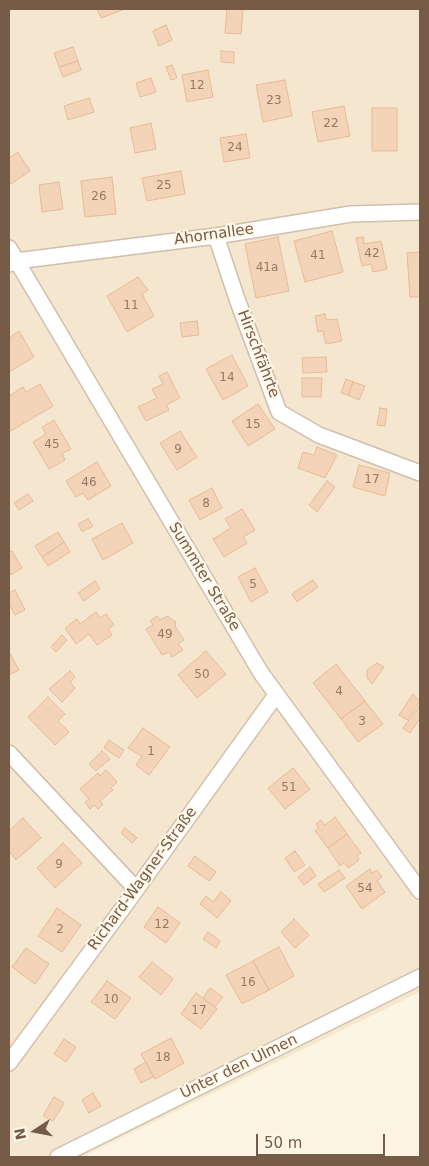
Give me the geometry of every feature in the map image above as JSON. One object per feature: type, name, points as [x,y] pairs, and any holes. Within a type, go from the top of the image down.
[{"type":"street","name":"Ahornallee","points":[[12,262],[216,236],[351,214],[420,212]]},
{"type":"street","name":"Hirschfährte","points":[[216,236],[279,412],[320,435],[420,473]]},
{"type":"street","name":"Summter Straße","points":[[9,248],[12,262],[251,656],[276,695],[420,891]]},
{"type":"street","name":"Richard-Wagner-Straße","points":[[9,1063],[276,695]]},
{"type":"street","points":[[9,753],[136,889]]},
{"type":"street","name":"Unter den Ulmen","points":[[58,1157],[420,977]]},
{"type":"shaded area","points":[[9,9],[420,9],[420,992],[82,1157],[9,1157]]},
{"type":"building","points":[[97,9],[125,9],[101,18]]},
{"type":"building","points":[[227,9],[243,9],[241,34],[225,33]]},
{"type":"building","points":[[166,25],[172,40],[159,46],[153,31]]},
{"type":"building","points":[[73,47],[78,61],[59,67],[54,53]]},
{"type":"building","points":[[221,51],[234,52],[234,63],[221,62]]},
{"type":"building","points":[[78,61],[81,70],[63,77],[59,67]]},
{"type":"building","points":[[172,65],[177,78],[171,80],[166,67]]},
{"type":"building","points":[[208,70],[213,97],[187,102],[182,75]]},
{"type":"building","points":[[151,78],[156,92],[140,97],[136,83]]},
{"type":"building","points":[[285,80],[292,116],[263,122],[256,85]]},
{"type":"building","points":[[89,98],[94,112],[68,120],[64,106]]},
{"type":"building","points":[[344,106],[350,136],[318,142],[312,112]]},
{"type":"building","points":[[372,108],[397,108],[397,151],[372,151]]},
{"type":"building","points":[[151,123],[156,149],[135,153],[130,128]]},
{"type":"building","points":[[246,134],[250,158],[224,162],[220,138]]},
{"type":"building","points":[[18,152],[30,171],[11,184],[9,181],[9,158]]},
{"type":"building","points":[[181,171],[185,194],[147,201],[142,178]]},
{"type":"building","points":[[112,177],[116,214],[85,217],[81,181]]},
{"type":"building","points":[[59,182],[63,209],[42,212],[39,185]]},
{"type":"building","points":[[332,231],[343,272],[305,282],[294,241]]},
{"type":"building","points":[[278,237],[289,291],[256,298],[245,244]]},
{"type":"building","points":[[363,237],[364,244],[381,241],[387,269],[373,272],[371,264],[362,266],[356,238]]},
{"type":"building","points":[[420,252],[420,297],[410,297],[407,253]]},
{"type":"building","points":[[138,277],[148,290],[142,294],[154,316],[127,332],[107,296]]},
{"type":"building","points":[[325,314],[326,320],[337,319],[342,341],[326,344],[323,331],[318,332],[315,316]]},
{"type":"building","points":[[197,321],[199,335],[182,337],[180,323]]},
{"type":"building","points":[[19,331],[34,357],[9,372],[9,338]]},
{"type":"building","points":[[232,355],[248,386],[223,400],[206,369]]},
{"type":"building","points":[[326,357],[327,372],[303,373],[302,358]]},
{"type":"building","points":[[167,372],[180,398],[166,405],[169,410],[146,421],[138,407],[157,398],[152,389],[163,384],[159,376]]},
{"type":"building","points":[[302,378],[322,378],[321,397],[302,397]]},
{"type":"building","points":[[346,379],[353,382],[348,395],[341,393]]},
{"type":"building","points":[[353,382],[365,386],[359,400],[348,395]]},
{"type":"building","points":[[40,384],[53,406],[9,432],[9,396],[23,387],[26,392]]},
{"type":"building","points":[[258,404],[275,429],[248,446],[232,421]]},
{"type":"building","points":[[380,408],[387,409],[385,426],[377,425]]},
{"type":"building","points":[[54,420],[71,449],[62,454],[65,460],[49,469],[33,442],[46,434],[42,427]]},
{"type":"building","points":[[180,431],[197,457],[177,470],[160,443]]},
{"type":"building","points":[[317,447],[337,455],[325,478],[298,468],[303,452],[314,455]]},
{"type":"building","points":[[97,462],[111,486],[88,500],[83,493],[76,497],[66,481]]},
{"type":"building","points":[[359,465],[390,473],[385,496],[353,487]]},
{"type":"building","points":[[327,481],[335,487],[317,512],[309,505]]},
{"type":"building","points":[[212,488],[222,508],[200,520],[189,500]]},
{"type":"building","points":[[28,494],[33,501],[19,510],[14,503]]},
{"type":"building","points":[[242,509],[255,530],[243,537],[247,543],[224,557],[213,539],[231,528],[225,519]]},
{"type":"building","points":[[88,519],[93,526],[82,532],[78,524]]},
{"type":"building","points":[[122,523],[133,543],[103,560],[92,539]]},
{"type":"building","points":[[58,532],[64,542],[42,557],[35,546]]},
{"type":"building","points":[[64,542],[70,552],[48,566],[42,557]]},
{"type":"building","points":[[12,551],[22,568],[11,575],[9,570],[9,552]]},
{"type":"building","points":[[255,568],[268,592],[251,602],[238,577]]},
{"type":"building","points":[[313,580],[318,587],[297,602],[292,594]]},
{"type":"building","points":[[95,581],[100,589],[84,601],[78,593]]},
{"type":"building","points":[[15,590],[25,610],[15,615],[9,604],[9,593]]},
{"type":"building","points":[[96,612],[100,618],[106,614],[114,625],[108,629],[112,635],[97,645],[89,634],[76,644],[65,628],[77,619],[80,624]]},
{"type":"building","points":[[157,616],[160,620],[167,616],[176,622],[175,626],[184,640],[178,644],[183,650],[172,657],[169,652],[162,655],[146,629],[153,625],[150,621]]},
{"type":"building","points":[[62,635],[67,640],[56,652],[51,647]]},
{"type":"building","points":[[206,651],[226,674],[197,698],[178,675]]},
{"type":"building","points":[[9,652],[19,670],[9,675]]},
{"type":"building","points":[[377,663],[384,667],[372,684],[367,678],[367,670]]},
{"type":"building","points":[[336,664],[365,701],[341,719],[313,683]]},
{"type":"building","points":[[70,671],[75,677],[70,682],[75,688],[62,702],[49,689]]},
{"type":"building","points":[[413,694],[420,701],[407,720],[399,715]]},
{"type":"building","points":[[48,697],[65,714],[58,721],[69,732],[55,745],[28,717]]},
{"type":"building","points":[[365,701],[383,724],[358,742],[341,719]]},
{"type":"building","points":[[420,705],[420,718],[410,733],[403,728]]},
{"type":"building","points":[[143,728],[170,747],[149,775],[136,765],[142,756],[128,748]]},
{"type":"building","points":[[109,740],[124,750],[119,758],[104,748]]},
{"type":"building","points":[[102,751],[110,759],[96,771],[89,764]]},
{"type":"building","points":[[293,768],[310,789],[285,809],[268,788]]},
{"type":"building","points":[[106,770],[117,782],[111,788],[113,790],[100,801],[103,804],[98,809],[94,805],[90,809],[85,802],[89,799],[80,789],[98,773],[100,776]]},
{"type":"building","points":[[335,817],[347,834],[328,848],[315,831],[319,828],[316,824],[321,820],[325,825]]},
{"type":"building","points":[[23,818],[41,838],[16,860],[9,851],[9,831]]},
{"type":"building","points":[[125,828],[137,838],[132,843],[121,833]]},
{"type":"building","points":[[347,834],[361,853],[357,856],[359,860],[348,868],[344,863],[340,866],[328,848]]},
{"type":"building","points":[[63,843],[82,863],[55,888],[37,868]]},
{"type":"building","points":[[295,851],[305,865],[294,872],[285,858]]},
{"type":"building","points":[[195,856],[216,872],[209,881],[188,866]]},
{"type":"building","points":[[310,867],[316,876],[304,885],[298,877]]},
{"type":"building","points":[[370,869],[372,873],[377,870],[382,877],[377,881],[385,892],[362,909],[346,886]]},
{"type":"building","points":[[339,870],[345,878],[324,892],[318,884]]},
{"type":"building","points":[[221,892],[231,901],[217,918],[200,904],[206,896],[213,902]]},
{"type":"building","points":[[158,907],[180,923],[166,943],[144,927]]},
{"type":"building","points":[[57,908],[81,925],[62,952],[38,936]]},
{"type":"building","points":[[294,919],[309,935],[295,948],[281,932]]},
{"type":"building","points":[[208,932],[220,941],[216,948],[203,939]]},
{"type":"building","points":[[279,947],[294,976],[269,990],[253,961]]},
{"type":"building","points":[[26,948],[49,964],[35,984],[12,967]]},
{"type":"building","points":[[253,961],[269,990],[242,1004],[226,975]]},
{"type":"building","points":[[152,962],[173,979],[161,995],[139,977]]},
{"type":"building","points":[[107,981],[131,998],[115,1019],[91,1002]]},
{"type":"building","points":[[210,988],[223,997],[215,1007],[203,998]]},
{"type":"building","points":[[196,993],[217,1009],[201,1029],[181,1014]]},
{"type":"building","points":[[171,1038],[184,1063],[155,1079],[141,1054]]},
{"type":"building","points":[[64,1039],[76,1047],[66,1062],[54,1054]]},
{"type":"building","points":[[146,1062],[153,1077],[141,1083],[134,1069]]},
{"type":"building","points":[[93,1093],[101,1106],[89,1113],[82,1100]]},
{"type":"building","points":[[54,1097],[64,1103],[53,1121],[43,1116]]}]
